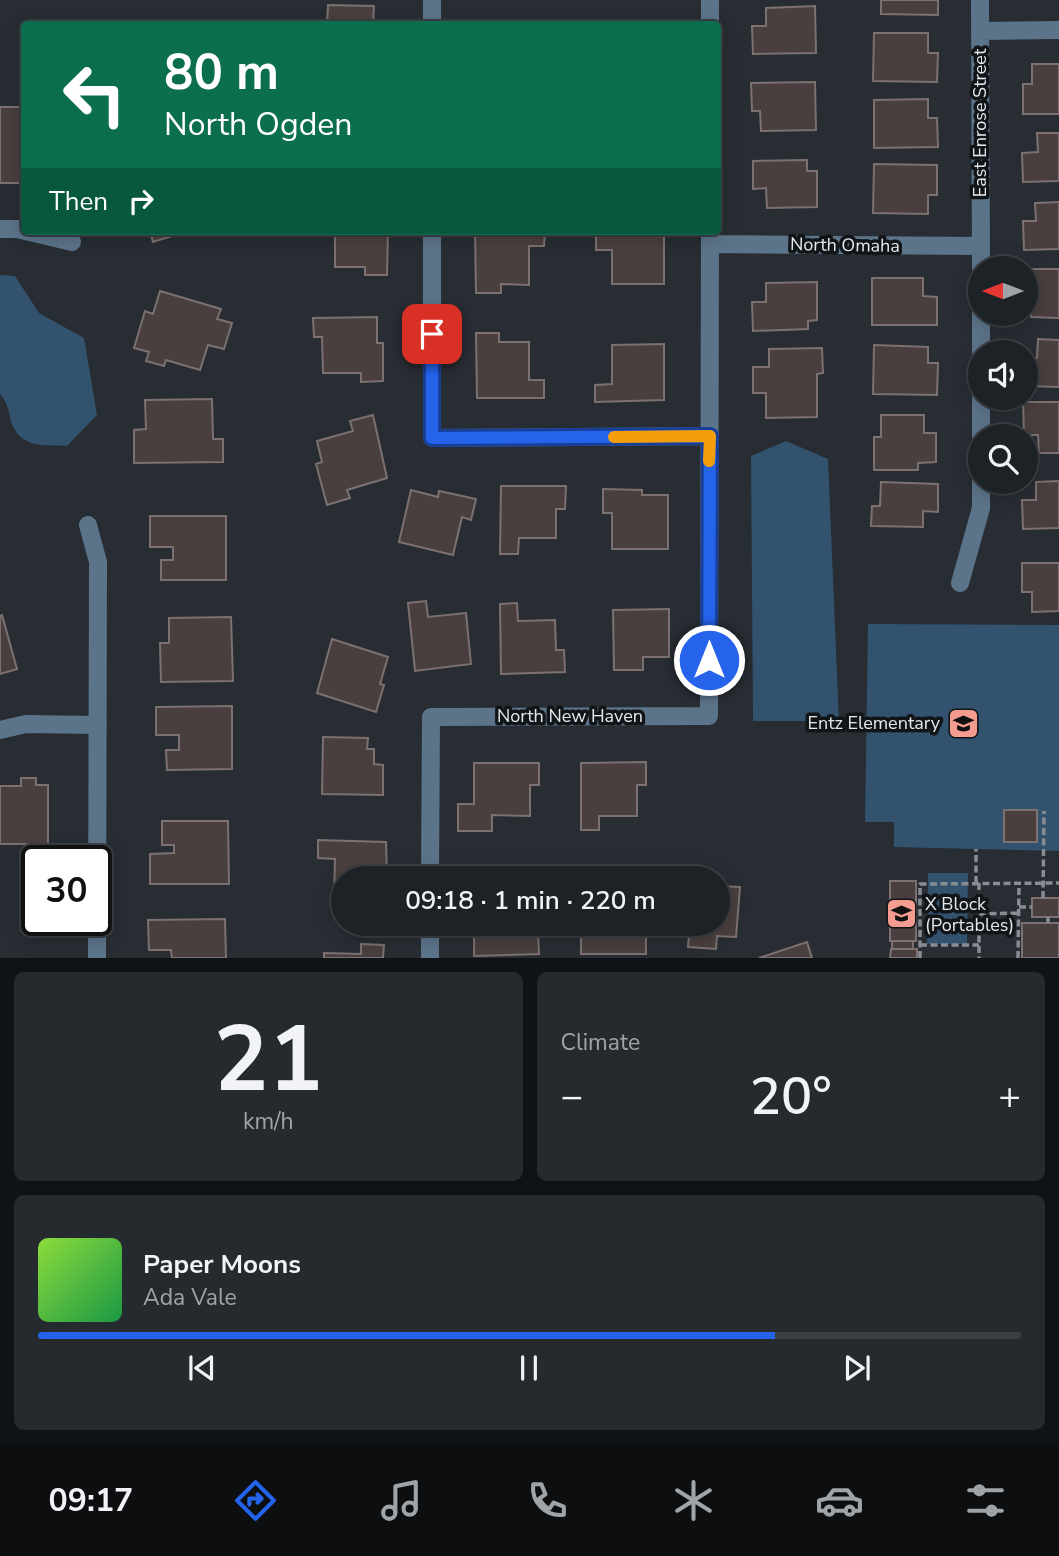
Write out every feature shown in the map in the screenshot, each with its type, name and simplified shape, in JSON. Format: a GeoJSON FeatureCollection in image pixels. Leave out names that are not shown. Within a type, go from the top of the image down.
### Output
{"type":"FeatureCollection","features":[{"type":"Feature","properties":{"kind":"street"},"geometry":{"type":"LineString","coordinates":[[432,0],[432,21]]}},
{"type":"Feature","properties":{"kind":"street"},"geometry":{"type":"LineString","coordinates":[[710,0],[710,21]]}},
{"type":"Feature","properties":{"kind":"street","name":"East Enrose Street"},"geometry":{"type":"LineString","coordinates":[[980,0],[981,256]]}},
{"type":"Feature","properties":{"kind":"street"},"geometry":{"type":"LineString","coordinates":[[980,31],[1059,30]]}},
{"type":"Feature","properties":{"kind":"street"},"geometry":{"type":"LineString","coordinates":[[0,229],[21,230]]}},
{"type":"Feature","properties":{"kind":"street"},"geometry":{"type":"LineString","coordinates":[[42,235],[72,242]]}},
{"type":"Feature","properties":{"kind":"street"},"geometry":{"type":"LineString","coordinates":[[432,235],[432,438],[710,436],[710,237]]}},
{"type":"Feature","properties":{"kind":"street","name":"North Omaha"},"geometry":{"type":"LineString","coordinates":[[710,237],[981,246]]}},
{"type":"Feature","properties":{"kind":"street","name":"North New Haven"},"geometry":{"type":"LineString","coordinates":[[430,866],[431,717],[709,716],[710,436]]}},
{"type":"Feature","properties":{"kind":"street"},"geometry":{"type":"LineString","coordinates":[[960,583],[981,508],[981,494]]}},
{"type":"Feature","properties":{"kind":"street"},"geometry":{"type":"LineString","coordinates":[[88,525],[98,562],[97,957]]}},
{"type":"Feature","properties":{"kind":"street"},"geometry":{"type":"LineString","coordinates":[[0,730],[26,724],[98,725]]}},
{"type":"Feature","properties":{"kind":"street"},"geometry":{"type":"LineString","coordinates":[[430,936],[430,957]]}},
{"type":"Feature","properties":{"kind":"path"},"geometry":{"type":"LineString","coordinates":[[1043,898],[1044,811]]}},
{"type":"Feature","properties":{"kind":"path"},"geometry":{"type":"LineString","coordinates":[[976,849],[979,957]]}},
{"type":"Feature","properties":{"kind":"path"},"geometry":{"type":"LineString","coordinates":[[1018,957],[1019,883]]}},
{"type":"Feature","properties":{"kind":"path"},"geometry":{"type":"LineString","coordinates":[[920,957],[920,884],[1059,883]]}},
{"type":"Feature","properties":{"kind":"path"},"geometry":{"type":"LineString","coordinates":[[1019,907],[1032,907]]}},
{"type":"Feature","properties":{"kind":"path"},"geometry":{"type":"LineString","coordinates":[[979,914],[1019,913]]}},
{"type":"Feature","properties":{"kind":"path"},"geometry":{"type":"LineString","coordinates":[[1048,917],[1048,923]]}},
{"type":"Feature","properties":{"kind":"path"},"geometry":{"type":"LineString","coordinates":[[920,945],[979,945]]}},
{"type":"Feature","properties":{"kind":"shaded area"},"geometry":{"type":"Polygon","coordinates":[[[0,275],[15,276],[39,313],[84,338],[97,415],[67,446],[31,443],[19,436],[0,394],[0,275]]]}},
{"type":"Feature","properties":{"kind":"shaded area"},"geometry":{"type":"Polygon","coordinates":[[[786,441],[828,459],[839,721],[753,721],[751,456],[786,441]]]}},
{"type":"Feature","properties":{"kind":"shaded area","name":"Entz Elementary"},"geometry":{"type":"Polygon","coordinates":[[[868,624],[1059,625],[1059,851],[894,847],[894,822],[865,822],[868,624]]]}},
{"type":"Feature","properties":{"kind":"shaded area"},"geometry":{"type":"Polygon","coordinates":[[[928,873],[968,873],[967,944],[927,944],[928,873]]]}},
{"type":"Feature","properties":{"kind":"building"},"geometry":{"type":"Polygon","coordinates":[[[881,0],[938,0],[938,15],[881,14],[881,0]]]}},
{"type":"Feature","properties":{"kind":"building"},"geometry":{"type":"Polygon","coordinates":[[[328,5],[374,6],[373,21],[327,21],[328,5]]]}},
{"type":"Feature","properties":{"kind":"building"},"geometry":{"type":"Polygon","coordinates":[[[815,6],[816,53],[753,54],[752,26],[766,26],[766,8],[815,6]]]}},
{"type":"Feature","properties":{"kind":"building"},"geometry":{"type":"Polygon","coordinates":[[[874,33],[928,33],[928,53],[938,53],[937,82],[873,81],[874,33]]]}},
{"type":"Feature","properties":{"kind":"building"},"geometry":{"type":"Polygon","coordinates":[[[1032,64],[1059,64],[1059,114],[1023,114],[1023,84],[1032,84],[1032,64]]]}},
{"type":"Feature","properties":{"kind":"building"},"geometry":{"type":"Polygon","coordinates":[[[815,82],[816,130],[761,131],[760,111],[752,111],[751,83],[815,82]]]}},
{"type":"Feature","properties":{"kind":"building"},"geometry":{"type":"Polygon","coordinates":[[[928,99],[928,118],[937,118],[938,147],[874,148],[874,100],[928,99]]]}},
{"type":"Feature","properties":{"kind":"building"},"geometry":{"type":"Polygon","coordinates":[[[0,107],[21,107],[21,183],[0,183],[0,107]]]}},
{"type":"Feature","properties":{"kind":"building"},"geometry":{"type":"Polygon","coordinates":[[[1037,133],[1059,133],[1059,181],[1023,182],[1022,153],[1038,152],[1037,133]]]}},
{"type":"Feature","properties":{"kind":"building"},"geometry":{"type":"Polygon","coordinates":[[[807,160],[807,171],[817,171],[817,207],[767,208],[766,188],[753,189],[753,161],[807,160]]]}},
{"type":"Feature","properties":{"kind":"building"},"geometry":{"type":"Polygon","coordinates":[[[874,164],[937,165],[937,195],[928,195],[928,214],[873,213],[874,164]]]}},
{"type":"Feature","properties":{"kind":"building"},"geometry":{"type":"Polygon","coordinates":[[[1059,202],[1059,249],[1024,250],[1023,221],[1036,221],[1035,203],[1059,202]]]}},
{"type":"Feature","properties":{"kind":"building"},"geometry":{"type":"Polygon","coordinates":[[[151,235],[175,235],[153,242],[151,235]]]}},
{"type":"Feature","properties":{"kind":"building"},"geometry":{"type":"Polygon","coordinates":[[[335,235],[388,235],[387,275],[365,275],[365,267],[335,267],[335,235]]]}},
{"type":"Feature","properties":{"kind":"building"},"geometry":{"type":"Polygon","coordinates":[[[475,235],[545,235],[544,246],[529,246],[529,285],[501,284],[501,293],[476,293],[475,235]]]}},
{"type":"Feature","properties":{"kind":"building"},"geometry":{"type":"Polygon","coordinates":[[[596,235],[664,235],[664,284],[612,284],[612,250],[596,250],[596,235]]]}},
{"type":"Feature","properties":{"kind":"building"},"geometry":{"type":"Polygon","coordinates":[[[1038,269],[1059,269],[1059,318],[1038,317],[1038,269]]]}},
{"type":"Feature","properties":{"kind":"building"},"geometry":{"type":"Polygon","coordinates":[[[872,278],[923,278],[923,296],[937,297],[937,325],[872,325],[872,278]]]}},
{"type":"Feature","properties":{"kind":"building"},"geometry":{"type":"Polygon","coordinates":[[[817,282],[817,320],[808,321],[808,329],[753,331],[752,302],[766,302],[766,283],[817,282]]]}},
{"type":"Feature","properties":{"kind":"building"},"geometry":{"type":"Polygon","coordinates":[[[160,291],[221,309],[217,319],[232,323],[224,349],[208,345],[200,370],[166,360],[164,366],[146,361],[149,352],[134,348],[145,311],[153,314],[160,291]]]}},
{"type":"Feature","properties":{"kind":"building"},"geometry":{"type":"Polygon","coordinates":[[[377,317],[377,343],[383,343],[383,381],[361,382],[361,373],[323,373],[322,337],[314,337],[313,318],[377,317]]]}},
{"type":"Feature","properties":{"kind":"building"},"geometry":{"type":"Polygon","coordinates":[[[476,333],[499,333],[499,342],[529,342],[529,380],[544,380],[544,398],[477,398],[476,333]]]}},
{"type":"Feature","properties":{"kind":"building"},"geometry":{"type":"Polygon","coordinates":[[[1038,340],[1059,340],[1059,387],[1038,386],[1038,340]]]}},
{"type":"Feature","properties":{"kind":"building"},"geometry":{"type":"Polygon","coordinates":[[[664,344],[664,400],[595,402],[595,385],[612,384],[612,345],[664,344]]]}},
{"type":"Feature","properties":{"kind":"building"},"geometry":{"type":"Polygon","coordinates":[[[874,345],[928,347],[928,363],[938,363],[937,395],[873,394],[874,345]]]}},
{"type":"Feature","properties":{"kind":"building"},"geometry":{"type":"Polygon","coordinates":[[[822,348],[823,373],[817,374],[817,417],[766,418],[766,393],[753,393],[753,367],[769,367],[769,349],[822,348]]]}},
{"type":"Feature","properties":{"kind":"building"},"geometry":{"type":"Polygon","coordinates":[[[212,399],[213,439],[223,439],[223,462],[134,463],[134,430],[146,429],[145,400],[212,399]]]}},
{"type":"Feature","properties":{"kind":"building"},"geometry":{"type":"Polygon","coordinates":[[[1038,402],[1059,402],[1059,453],[1039,453],[1038,424],[1024,424],[1023,410],[1038,410],[1038,402]]]}},
{"type":"Feature","properties":{"kind":"building"},"geometry":{"type":"Polygon","coordinates":[[[373,415],[387,478],[347,490],[350,498],[327,505],[316,464],[322,462],[317,441],[353,431],[350,421],[373,415]]]}},
{"type":"Feature","properties":{"kind":"building"},"geometry":{"type":"Polygon","coordinates":[[[881,415],[924,415],[924,433],[936,433],[936,462],[918,463],[918,470],[874,470],[874,437],[881,437],[881,415]]]}},
{"type":"Feature","properties":{"kind":"building"},"geometry":{"type":"Polygon","coordinates":[[[1059,481],[1059,528],[1023,529],[1022,500],[1036,500],[1038,482],[1059,481]]]}},
{"type":"Feature","properties":{"kind":"building"},"geometry":{"type":"Polygon","coordinates":[[[881,482],[938,484],[938,512],[923,511],[923,527],[871,526],[872,506],[880,506],[881,482]]]}},
{"type":"Feature","properties":{"kind":"building"},"geometry":{"type":"Polygon","coordinates":[[[501,486],[566,486],[565,509],[556,509],[556,538],[519,538],[518,554],[500,554],[501,486]]]}},
{"type":"Feature","properties":{"kind":"building"},"geometry":{"type":"Polygon","coordinates":[[[603,489],[642,490],[642,495],[668,495],[668,549],[612,549],[612,513],[603,513],[603,489]]]}},
{"type":"Feature","properties":{"kind":"building"},"geometry":{"type":"Polygon","coordinates":[[[411,490],[438,497],[439,491],[476,499],[471,520],[462,517],[453,555],[399,542],[411,490]]]}},
{"type":"Feature","properties":{"kind":"building"},"geometry":{"type":"Polygon","coordinates":[[[150,516],[226,516],[226,580],[161,580],[161,560],[173,560],[173,547],[150,547],[150,516]]]}},
{"type":"Feature","properties":{"kind":"building"},"geometry":{"type":"Polygon","coordinates":[[[1022,563],[1059,563],[1059,611],[1032,612],[1032,592],[1022,592],[1022,563]]]}},
{"type":"Feature","properties":{"kind":"building"},"geometry":{"type":"Polygon","coordinates":[[[426,601],[428,617],[466,613],[471,664],[415,671],[408,603],[426,601]]]}},
{"type":"Feature","properties":{"kind":"building"},"geometry":{"type":"Polygon","coordinates":[[[517,603],[518,621],[555,620],[556,650],[564,650],[565,672],[501,674],[500,604],[517,603]]]}},
{"type":"Feature","properties":{"kind":"building"},"geometry":{"type":"Polygon","coordinates":[[[669,609],[669,657],[643,657],[643,670],[614,670],[613,610],[669,609]]]}},
{"type":"Feature","properties":{"kind":"building"},"geometry":{"type":"Polygon","coordinates":[[[2,615],[17,669],[0,674],[0,616],[2,615]]]}},
{"type":"Feature","properties":{"kind":"building"},"geometry":{"type":"Polygon","coordinates":[[[231,617],[233,681],[161,682],[160,643],[169,643],[169,618],[231,617]]]}},
{"type":"Feature","properties":{"kind":"building"},"geometry":{"type":"Polygon","coordinates":[[[332,639],[388,657],[376,712],[317,693],[332,639]]]}},
{"type":"Feature","properties":{"kind":"building"},"geometry":{"type":"Polygon","coordinates":[[[232,706],[232,769],[167,770],[166,750],[179,750],[179,735],[156,735],[156,707],[232,706]]]}},
{"type":"Feature","properties":{"kind":"building"},"geometry":{"type":"Polygon","coordinates":[[[323,737],[368,738],[367,749],[374,749],[374,764],[383,765],[383,795],[322,794],[323,737]]]}},
{"type":"Feature","properties":{"kind":"building"},"geometry":{"type":"Polygon","coordinates":[[[646,762],[646,785],[637,785],[637,816],[599,816],[599,830],[581,830],[581,763],[646,762]]]}},
{"type":"Feature","properties":{"kind":"building"},"geometry":{"type":"Polygon","coordinates":[[[474,763],[539,763],[539,785],[530,785],[530,816],[492,815],[492,831],[458,831],[458,804],[474,804],[474,763]]]}},
{"type":"Feature","properties":{"kind":"building"},"geometry":{"type":"Polygon","coordinates":[[[21,778],[36,778],[36,785],[48,785],[48,844],[0,844],[0,786],[21,786],[21,778]]]}},
{"type":"Feature","properties":{"kind":"building"},"geometry":{"type":"Polygon","coordinates":[[[1004,810],[1037,810],[1037,842],[1004,842],[1004,810]]]}},
{"type":"Feature","properties":{"kind":"building"},"geometry":{"type":"Polygon","coordinates":[[[162,821],[228,821],[229,884],[150,884],[150,854],[174,853],[174,845],[162,845],[162,821]]]}},
{"type":"Feature","properties":{"kind":"building"},"geometry":{"type":"Polygon","coordinates":[[[318,840],[386,842],[387,866],[335,866],[335,859],[318,858],[318,840]]]}},
{"type":"Feature","properties":{"kind":"building"},"geometry":{"type":"Polygon","coordinates":[[[890,881],[916,881],[916,941],[890,941],[890,881]]]}},
{"type":"Feature","properties":{"kind":"building"},"geometry":{"type":"Polygon","coordinates":[[[730,887],[740,887],[736,937],[717,936],[730,936],[730,887]]]}},
{"type":"Feature","properties":{"kind":"building"},"geometry":{"type":"Polygon","coordinates":[[[1032,898],[1059,898],[1059,917],[1032,917],[1032,898]]]}},
{"type":"Feature","properties":{"kind":"building"},"geometry":{"type":"Polygon","coordinates":[[[225,919],[226,958],[172,958],[171,950],[149,950],[148,920],[225,919]]]}},
{"type":"Feature","properties":{"kind":"building"},"geometry":{"type":"Polygon","coordinates":[[[1022,923],[1059,923],[1059,958],[1022,958],[1022,923]]]}},
{"type":"Feature","properties":{"kind":"building"},"geometry":{"type":"Polygon","coordinates":[[[474,936],[538,936],[539,954],[474,956],[474,936]]]}},
{"type":"Feature","properties":{"kind":"building"},"geometry":{"type":"Polygon","coordinates":[[[581,936],[646,936],[646,954],[581,954],[581,936]]]}},
{"type":"Feature","properties":{"kind":"building"},"geometry":{"type":"Polygon","coordinates":[[[689,936],[717,936],[716,949],[688,947],[689,936]]]}},
{"type":"Feature","properties":{"kind":"building"},"geometry":{"type":"Polygon","coordinates":[[[892,941],[913,941],[913,949],[892,949],[892,941]]]}},
{"type":"Feature","properties":{"kind":"building"},"geometry":{"type":"Polygon","coordinates":[[[807,942],[812,958],[759,958],[807,942]]]}},
{"type":"Feature","properties":{"kind":"building"},"geometry":{"type":"Polygon","coordinates":[[[361,944],[384,945],[383,958],[324,958],[324,953],[361,954],[361,944]]]}},
{"type":"Feature","properties":{"kind":"building"},"geometry":{"type":"Polygon","coordinates":[[[891,949],[917,949],[917,958],[890,958],[891,949]]]}},
{"type":"Feature","properties":{"kind":"slow traffic"},"geometry":{"type":"LineString","coordinates":[[614,437],[710,436],[709,461]]}},
{"type":"Feature","properties":{"kind":"place","name":"Entz Elementary"},"geometry":{"type":"Point","coordinates":[963,723]}},
{"type":"Feature","properties":{"kind":"place","name":"X Block (Portables)"},"geometry":{"type":"Point","coordinates":[902,914]}},
{"type":"Feature","properties":{"kind":"route"},"geometry":{"type":"LineString","coordinates":[[432,334],[432,438],[710,436],[709,660]]}}]}
